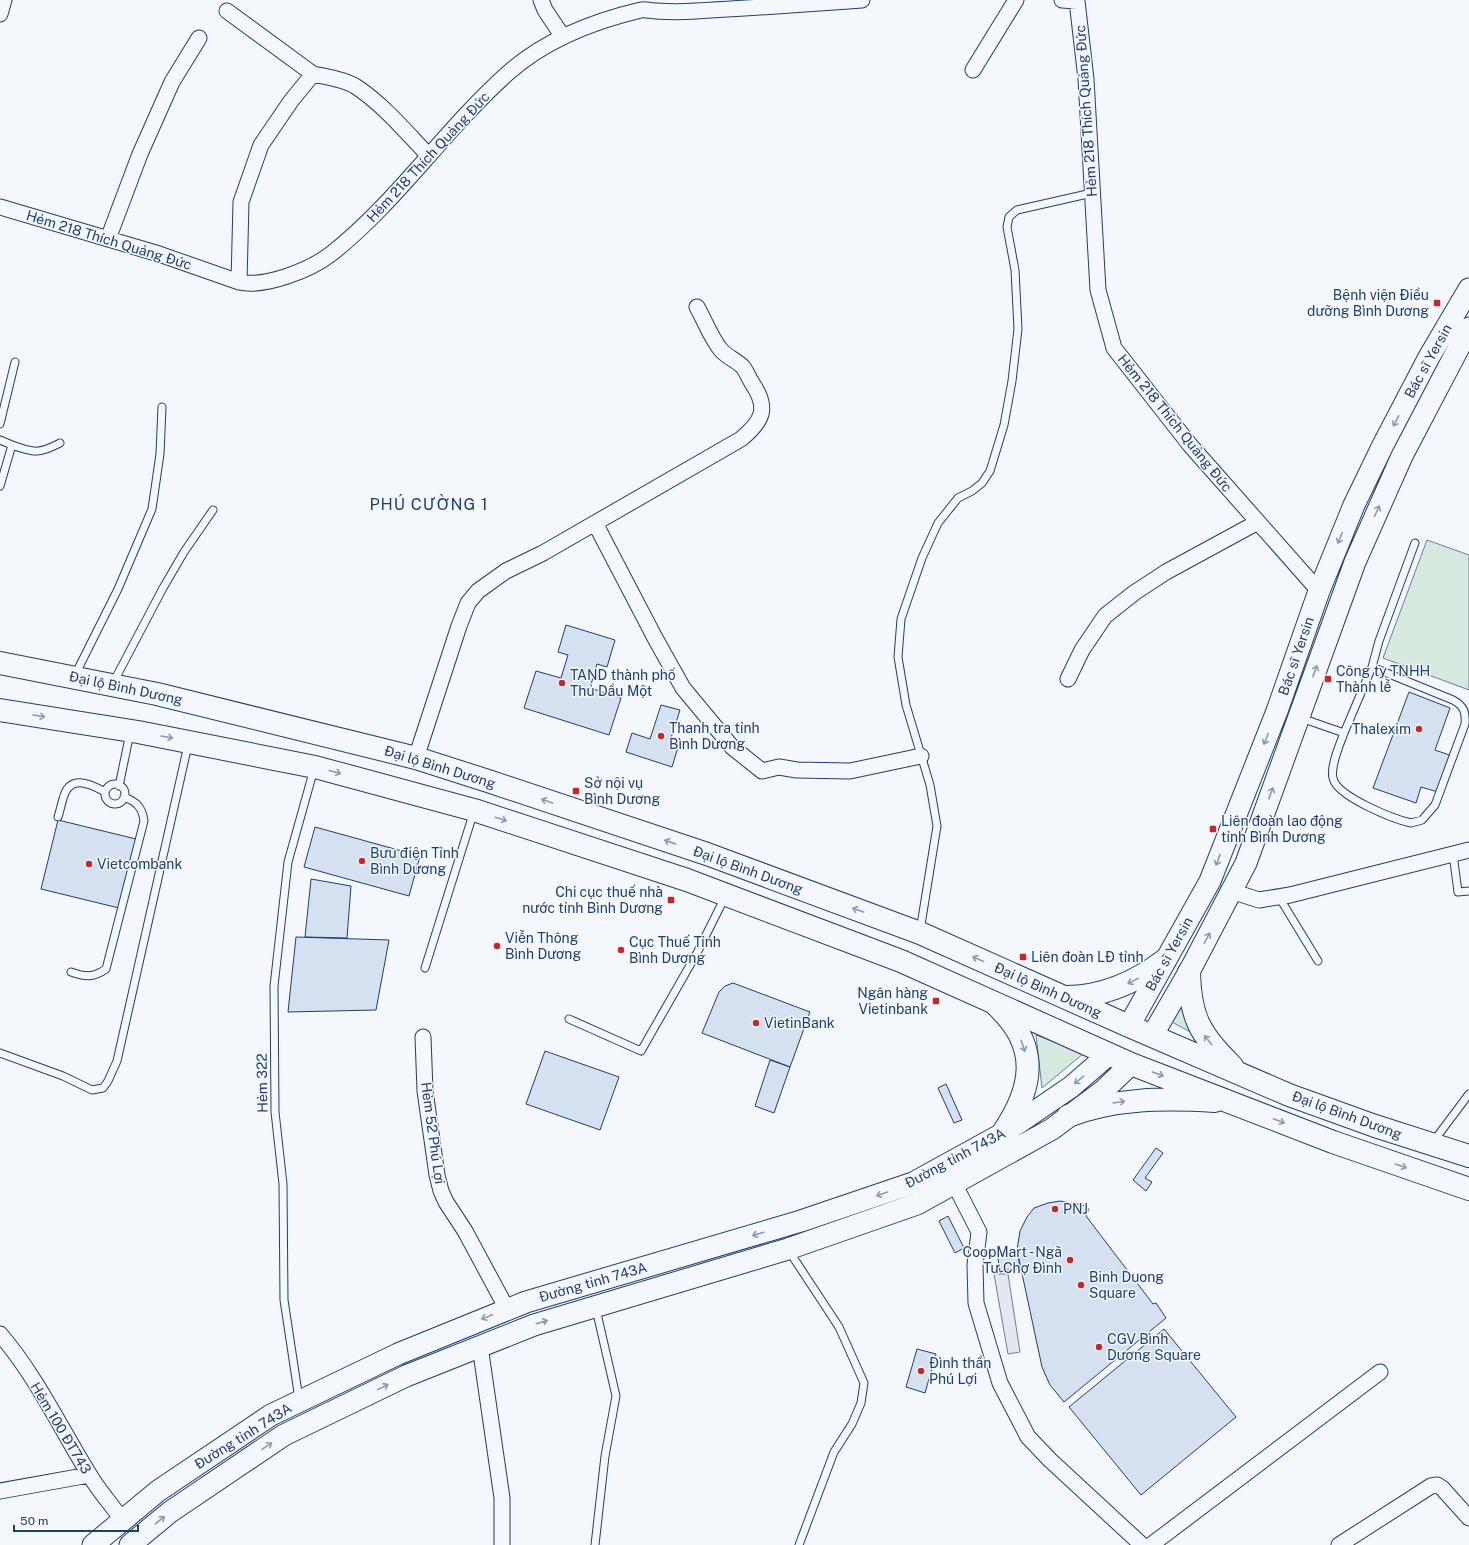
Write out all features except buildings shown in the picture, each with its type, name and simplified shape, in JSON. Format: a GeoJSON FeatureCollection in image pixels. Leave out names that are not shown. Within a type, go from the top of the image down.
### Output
{"type":"FeatureCollection","features":[{"type":"Feature","properties":{"kind":"highway","name":"Đại lộ Bình Dương"},"geometry":{"type":"LineString","coordinates":[[0,663],[157,694],[416,758],[707,854],[920,933],[1246,1077],[1340,1114],[1469,1156]]}},
{"type":"Feature","properties":{"kind":"highway","name":"Đại lộ Bình Dương"},"geometry":{"type":"LineString","coordinates":[[0,710],[130,730],[315,767],[474,810],[687,880],[901,961],[1108,1055],[1383,1161],[1469,1189]]}},
{"type":"Feature","properties":{"kind":"highway"},"geometry":{"type":"LineString","coordinates":[[407,791],[416,758]]}},
{"type":"Feature","properties":{"kind":"highway"},"geometry":{"type":"LineString","coordinates":[[1062,997],[1084,996],[1123,985],[1151,971],[1165,960]]}},
{"type":"Feature","properties":{"kind":"highway"},"geometry":{"type":"LineString","coordinates":[[1189,972],[1192,1006],[1202,1032],[1220,1054],[1246,1077]]}},
{"type":"Feature","properties":{"kind":"highway"},"geometry":{"type":"LineString","coordinates":[[994,1003],[1011,1022],[1018,1033],[1023,1044],[1028,1067],[1028,1080],[1024,1094],[1018,1109],[1002,1134]]}},
{"type":"Feature","properties":{"kind":"highway"},"geometry":{"type":"LineString","coordinates":[[1108,1055],[1129,1026]]}},
{"type":"Feature","properties":{"kind":"highway"},"geometry":{"type":"LineString","coordinates":[[1131,1064],[1152,1036]]}},
{"type":"Feature","properties":{"kind":"highway"},"geometry":{"type":"LineString","coordinates":[[1068,1116],[1105,1105],[1142,1100],[1232,1103]]}},
{"type":"Feature","properties":{"kind":"main road","name":"Bác sĩ Yersin"},"geometry":{"type":"LineString","coordinates":[[1129,1026],[1210,880],[1277,711],[1319,592],[1354,505],[1383,445],[1429,357],[1469,289]]}},
{"type":"Feature","properties":{"kind":"main road","name":"Bác sĩ Yersin"},"geometry":{"type":"LineString","coordinates":[[1152,1036],[1189,972],[1246,863],[1355,562],[1402,456],[1469,328]]}},
{"type":"Feature","properties":{"kind":"main road"},"geometry":{"type":"LineString","coordinates":[[1429,357],[1448,367]]}},
{"type":"Feature","properties":{"kind":"main road"},"geometry":{"type":"LineString","coordinates":[[1383,445],[1402,456]]}},
{"type":"Feature","properties":{"kind":"main road"},"geometry":{"type":"LineString","coordinates":[[1319,592],[1339,605]]}},
{"type":"Feature","properties":{"kind":"main road"},"geometry":{"type":"LineString","coordinates":[[1277,711],[1298,717]]}},
{"type":"Feature","properties":{"kind":"main road","name":"Đường tỉnh 743A"},"geometry":{"type":"LineString","coordinates":[[93,1545],[158,1491],[271,1415],[299,1401],[398,1354],[534,1299],[801,1221],[913,1183],[1002,1134],[1071,1087],[1108,1055]]}},
{"type":"Feature","properties":{"kind":"main road","name":"Đường tỉnh 743A"},"geometry":{"type":"LineString","coordinates":[[130,1545],[170,1512],[284,1435],[406,1376],[534,1325],[808,1243],[917,1204],[955,1185],[1052,1129],[1102,1091],[1131,1064]]}},
{"type":"Feature","properties":{"kind":"main road"},"geometry":{"type":"LineString","coordinates":[[801,1221],[808,1243]]}},
{"type":"Feature","properties":{"kind":"street"},"geometry":{"type":"LineString","coordinates":[[0,14],[4,0]]}},
{"type":"Feature","properties":{"kind":"street"},"geometry":{"type":"LineString","coordinates":[[541,0],[544,10],[563,37]]}},
{"type":"Feature","properties":{"kind":"street","name":"Hẻm 218 Thích Quảng Đức"},"geometry":{"type":"LineString","coordinates":[[0,207],[158,254],[239,282],[249,284],[282,278],[329,255],[364,225],[509,72],[536,52],[563,37],[598,22],[644,10],[687,12],[862,0]]}},
{"type":"Feature","properties":{"kind":"street"},"geometry":{"type":"LineString","coordinates":[[973,70],[1016,0]]}},
{"type":"Feature","properties":{"kind":"street","name":"Hẻm 218 Thích Quảng Đức"},"geometry":{"type":"LineString","coordinates":[[1062,0],[1077,0],[1086,79],[1098,290],[1114,348],[1190,445],[1319,592]]}},
{"type":"Feature","properties":{"kind":"street"},"geometry":{"type":"LineString","coordinates":[[227,11],[313,74],[337,79],[354,86],[386,112],[429,156]]}},
{"type":"Feature","properties":{"kind":"street"},"geometry":{"type":"LineString","coordinates":[[108,239],[140,154],[172,82],[199,38]]}},
{"type":"Feature","properties":{"kind":"street"},"geometry":{"type":"LineString","coordinates":[[239,282],[241,202],[261,145],[291,101],[313,74]]}},
{"type":"Feature","properties":{"kind":"street"},"geometry":{"type":"LineString","coordinates":[[416,758],[458,626],[468,603],[478,591],[506,571],[543,553],[741,439],[753,429],[761,415],[763,404],[760,394],[742,367],[720,348],[697,307]]}},
{"type":"Feature","properties":{"kind":"street"},"geometry":{"type":"LineString","coordinates":[[1068,679],[1082,650],[1105,616],[1134,593],[1166,572],[1258,522]]}},
{"type":"Feature","properties":{"kind":"street"},"geometry":{"type":"LineString","coordinates":[[595,523],[683,688],[732,747],[762,771],[779,767],[797,770],[850,770],[921,756]]}},
{"type":"Feature","properties":{"kind":"street"},"geometry":{"type":"LineString","coordinates":[[1231,891],[1259,900],[1279,897],[1469,850]]}},
{"type":"Feature","properties":{"kind":"street","name":"Hẻm 52 Phú Lợi"},"geometry":{"type":"LineString","coordinates":[[423,1037],[425,1091],[437,1175],[441,1191],[446,1202],[465,1231],[507,1309]]}},
{"type":"Feature","properties":{"kind":"street"},"geometry":{"type":"LineString","coordinates":[[955,1185],[980,1232],[975,1265],[976,1303],[1000,1383],[1028,1437],[1050,1460],[1142,1545]]}},
{"type":"Feature","properties":{"kind":"street","name":"Hẻm 100 ĐT743"},"geometry":{"type":"LineString","coordinates":[[0,1334],[15,1352],[57,1417],[89,1475],[123,1521]]}},
{"type":"Feature","properties":{"kind":"street"},"geometry":{"type":"LineString","coordinates":[[480,1346],[502,1498],[502,1545]]}},
{"type":"Feature","properties":{"kind":"street"},"geometry":{"type":"LineString","coordinates":[[1151,1545],[1380,1372]]}},
{"type":"Feature","properties":{"kind":"street"},"geometry":{"type":"LineString","coordinates":[[0,1491],[89,1475]]}},
{"type":"Feature","properties":{"kind":"street"},"geometry":{"type":"LineString","coordinates":[[1339,1545],[1431,1486],[1437,1485],[1442,1488],[1469,1518]]}},
{"type":"Feature","properties":{"kind":"lane"},"geometry":{"type":"LineString","coordinates":[[920,933],[937,826],[930,785],[906,706],[898,657],[901,619],[922,558],[938,523],[958,498],[972,491],[982,483],[990,471],[1004,426],[1012,381],[1018,329],[1015,270],[1007,227],[1009,217],[1017,210],[1092,193]]}},
{"type":"Feature","properties":{"kind":"lane"},"geometry":{"type":"LineString","coordinates":[[0,424],[15,362]]}},
{"type":"Feature","properties":{"kind":"lane"},"geometry":{"type":"LineString","coordinates":[[74,677],[118,589],[152,509],[160,454],[162,407]]}},
{"type":"Feature","properties":{"kind":"lane"},"geometry":{"type":"LineString","coordinates":[[0,440],[29,451],[39,452],[60,443]]}},
{"type":"Feature","properties":{"kind":"lane"},"geometry":{"type":"LineString","coordinates":[[0,486],[12,445]]}},
{"type":"Feature","properties":{"kind":"lane"},"geometry":{"type":"LineString","coordinates":[[112,685],[170,576],[184,552],[213,510]]}},
{"type":"Feature","properties":{"kind":"lane"},"geometry":{"type":"LineString","coordinates":[[1372,667],[1453,700],[1462,705],[1466,713],[1464,724],[1435,805],[1430,813],[1422,820],[1411,823],[1404,821],[1347,796],[1338,788],[1333,778],[1333,768],[1344,733],[1372,667],[1379,641],[1415,543]]}},
{"type":"Feature","properties":{"kind":"lane"},"geometry":{"type":"LineString","coordinates":[[1298,717],[1344,733]]}},
{"type":"Feature","properties":{"kind":"lane"},"geometry":{"type":"LineString","coordinates":[[119,786],[130,730]]}},
{"type":"Feature","properties":{"kind":"lane"},"geometry":{"type":"LineString","coordinates":[[0,1052],[63,1076],[92,1090],[103,1088],[108,1081],[117,1061],[189,741]]}},
{"type":"Feature","properties":{"kind":"lane","name":"Hẻm 322"},"geometry":{"type":"LineString","coordinates":[[299,1401],[284,1300],[283,1184],[275,1112],[274,986],[288,862],[315,767]]}},
{"type":"Feature","properties":{"kind":"lane"},"geometry":{"type":"LineString","coordinates":[[58,817],[63,797],[72,784],[78,782],[89,783],[105,792],[108,802],[112,804],[122,802],[124,792],[119,786],[112,785],[105,792]]}},
{"type":"Feature","properties":{"kind":"lane"},"geometry":{"type":"LineString","coordinates":[[71,972],[85,977],[96,976],[106,969],[144,821],[143,812],[136,802],[124,797]]}},
{"type":"Feature","properties":{"kind":"lane"},"geometry":{"type":"LineString","coordinates":[[426,968],[474,810]]}},
{"type":"Feature","properties":{"kind":"lane"},"geometry":{"type":"LineString","coordinates":[[1453,853],[1458,892],[1469,891]]}},
{"type":"Feature","properties":{"kind":"lane"},"geometry":{"type":"LineString","coordinates":[[569,1020],[642,1051],[697,953],[726,895]]}},
{"type":"Feature","properties":{"kind":"lane"},"geometry":{"type":"LineString","coordinates":[[1279,897],[1318,961]]}},
{"type":"Feature","properties":{"kind":"lane"},"geometry":{"type":"LineString","coordinates":[[1431,1144],[1469,1094]]}},
{"type":"Feature","properties":{"kind":"lane"},"geometry":{"type":"LineString","coordinates":[[788,1249],[839,1327],[864,1383],[862,1403],[852,1424],[834,1452],[799,1545]]}},
{"type":"Feature","properties":{"kind":"lane"},"geometry":{"type":"LineString","coordinates":[[595,1307],[616,1396],[605,1456],[595,1545]]}},
{"type":"Feature","properties":{"kind":"shaded area"},"geometry":{"type":"Polygon","coordinates":[[[1427,540],[1469,555],[1469,690],[1383,658],[1427,540]]]}},
{"type":"Feature","properties":{"kind":"shaded area"},"geometry":{"type":"Polygon","coordinates":[[[1181,1002],[1194,1034],[1172,1022],[1181,1002]]]}},
{"type":"Feature","properties":{"kind":"shaded area"},"geometry":{"type":"Polygon","coordinates":[[[1036,1035],[1084,1053],[1042,1088],[1036,1035]]]}},
{"type":"Feature","properties":{"kind":"shaded area"},"geometry":{"type":"Polygon","coordinates":[[[994,1274],[1008,1274],[1020,1352],[1008,1354],[994,1274]]]}},
{"type":"Feature","properties":{"kind":"place","name":"Bệnh viện Điều dưỡng Bình Dương"},"geometry":{"type":"Point","coordinates":[1437,303]}},
{"type":"Feature","properties":{"kind":"place","name":"Công ty TNHH Thành lễ"},"geometry":{"type":"Point","coordinates":[1328,679]}},
{"type":"Feature","properties":{"kind":"place","name":"TAND thành phố Thủ Dầu Một"},"geometry":{"type":"Point","coordinates":[562,683]}},
{"type":"Feature","properties":{"kind":"place","name":"Thalexim"},"geometry":{"type":"Point","coordinates":[1419,729]}},
{"type":"Feature","properties":{"kind":"place","name":"Thanh tra tỉnh Bình Dương"},"geometry":{"type":"Point","coordinates":[661,736]}},
{"type":"Feature","properties":{"kind":"place","name":"Sở nội vụ Bình Dương"},"geometry":{"type":"Point","coordinates":[576,791]}},
{"type":"Feature","properties":{"kind":"place","name":"Liên đoàn lao động tỉnh Bình Dương"},"geometry":{"type":"Point","coordinates":[1213,829]}},
{"type":"Feature","properties":{"kind":"place","name":"Bưu điện Tỉnh Bình Dương"},"geometry":{"type":"Point","coordinates":[362,861]}},
{"type":"Feature","properties":{"kind":"place","name":"Vietcombank"},"geometry":{"type":"Point","coordinates":[89,864]}},
{"type":"Feature","properties":{"kind":"place","name":"Chi cục thuế nhà nước tỉnh Bình Dương"},"geometry":{"type":"Point","coordinates":[671,900]}},
{"type":"Feature","properties":{"kind":"place","name":"Viễn Thông Bình Dương"},"geometry":{"type":"Point","coordinates":[497,946]}},
{"type":"Feature","properties":{"kind":"place","name":"Cục Thuế Tỉnh Bình Dương"},"geometry":{"type":"Point","coordinates":[621,950]}},
{"type":"Feature","properties":{"kind":"place","name":"Liên đoàn LĐ tỉnh"},"geometry":{"type":"Point","coordinates":[1023,957]}},
{"type":"Feature","properties":{"kind":"place","name":"Ngân hàng Vietinbank"},"geometry":{"type":"Point","coordinates":[936,1001]}},
{"type":"Feature","properties":{"kind":"place","name":"VietinBank"},"geometry":{"type":"Point","coordinates":[756,1023]}},
{"type":"Feature","properties":{"kind":"place","name":"PNJ"},"geometry":{"type":"Point","coordinates":[1055,1209]}},
{"type":"Feature","properties":{"kind":"place","name":"CoopMart - Ngã Tư Chợ Đình"},"geometry":{"type":"Point","coordinates":[1070,1260]}},
{"type":"Feature","properties":{"kind":"place","name":"Binh Duong Square"},"geometry":{"type":"Point","coordinates":[1081,1285]}},
{"type":"Feature","properties":{"kind":"place","name":"CGV Bình Dương Square"},"geometry":{"type":"Point","coordinates":[1099,1347]}},
{"type":"Feature","properties":{"kind":"place","name":"Đình thần Phú Lợi"},"geometry":{"type":"Point","coordinates":[921,1371]}},
{"type":"Feature","properties":{"kind":"district","name":"PHÚ CƯỜNG 1"},"geometry":{"type":"Point","coordinates":[429,504]}}]}
